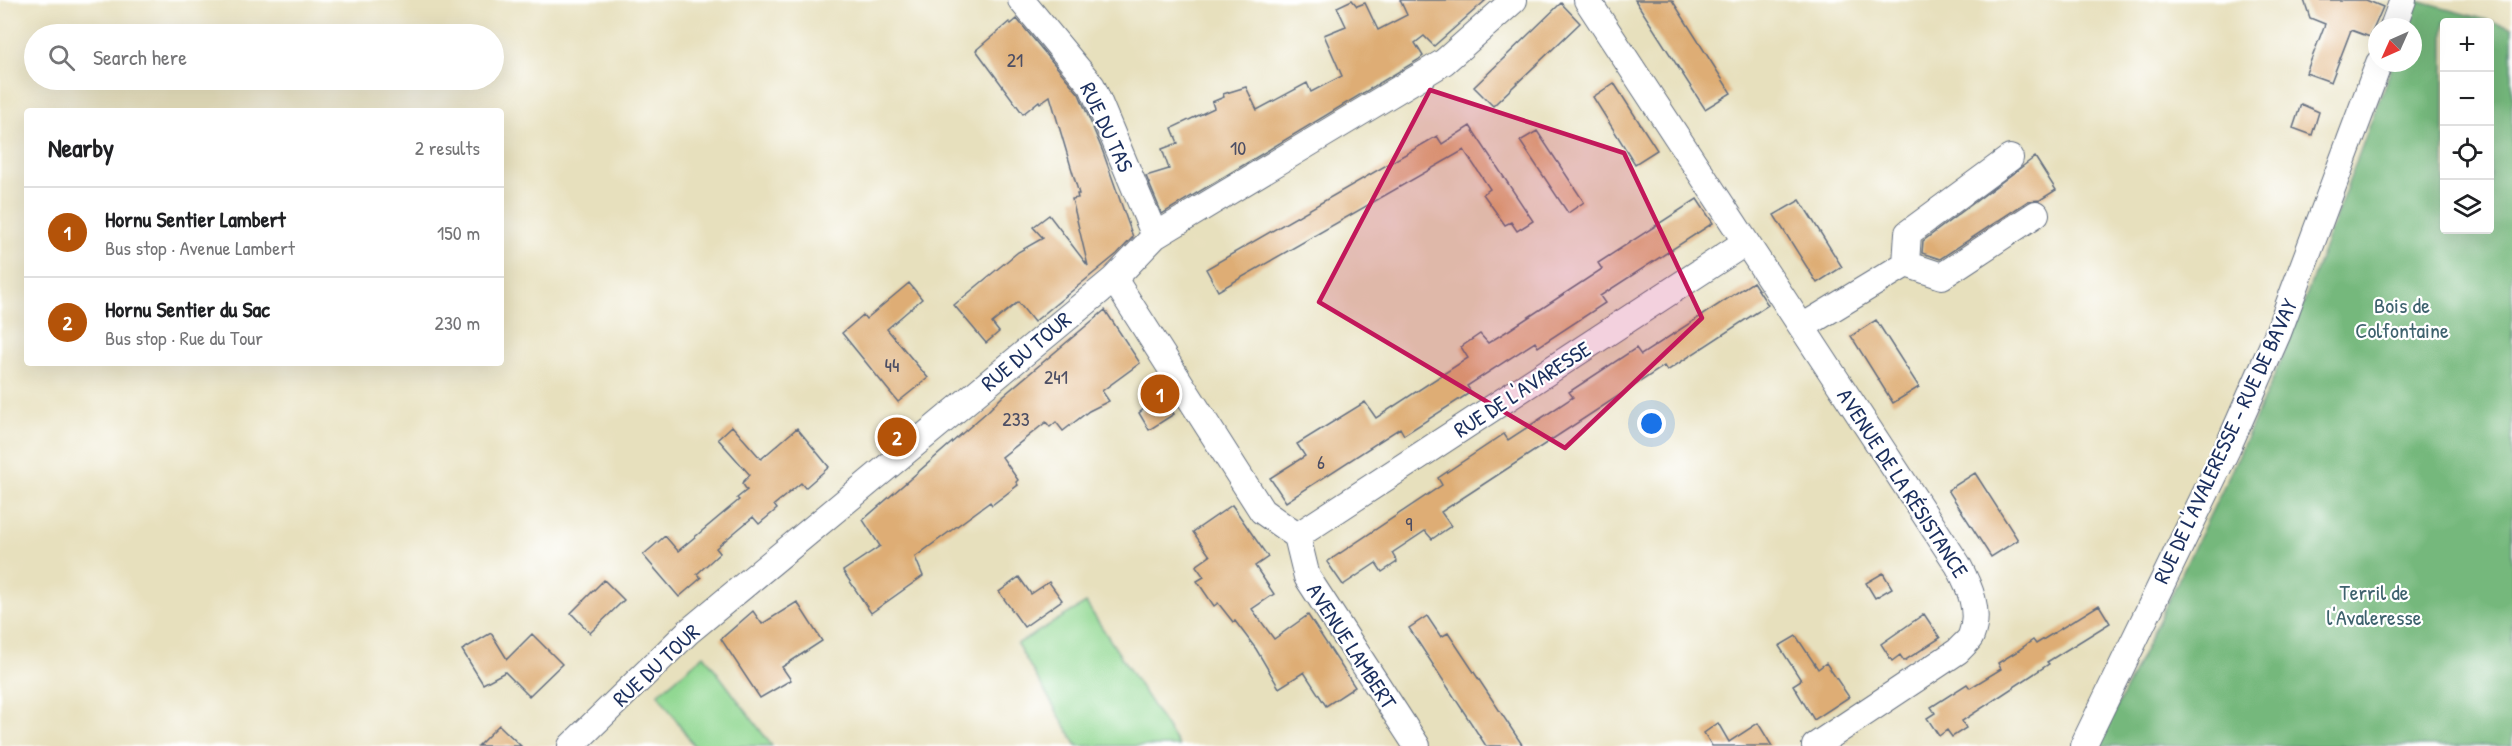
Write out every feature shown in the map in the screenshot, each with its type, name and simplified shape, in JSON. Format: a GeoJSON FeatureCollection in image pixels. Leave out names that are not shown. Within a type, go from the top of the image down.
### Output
{"type":"FeatureCollection","features":[{"type":"Feature","properties":{"kind":"street","name":"RUE DU TAS"},"geometry":{"type":"LineString","coordinates":[[1022,0],[1092,86],[1155,236]]}},
{"type":"Feature","properties":{"kind":"street","name":"RUE DU TOUR"},"geometry":{"type":"LineString","coordinates":[[571,746],[688,633],[1114,279],[1155,236],[1444,62],[1514,0]]}},
{"type":"Feature","properties":{"kind":"street","name":"AVENUE DE LA RÉSISTANCE"},"geometry":{"type":"LineString","coordinates":[[1587,0],[1958,566],[1971,590],[1974,616],[1971,636],[1958,651],[1815,746]]}},
{"type":"Feature","properties":{"kind":"street"},"geometry":{"type":"LineString","coordinates":[[2396,18],[2403,0]]}},
{"type":"Feature","properties":{"kind":"street","name":"RUE DE L'AVALERESSE - RUE DE BAVAY"},"geometry":{"type":"LineString","coordinates":[[2083,746],[2227,449],[2278,333],[2376,72]]}},
{"type":"Feature","properties":{"kind":"street"},"geometry":{"type":"LineString","coordinates":[[1906,264],[1908,232],[2010,158]]}},
{"type":"Feature","properties":{"kind":"street"},"geometry":{"type":"LineString","coordinates":[[1802,327],[1906,264],[1942,276],[2036,214]]}},
{"type":"Feature","properties":{"kind":"street","name":"RUE DE L'AVARESSE"},"geometry":{"type":"LineString","coordinates":[[1297,536],[1746,242]]}},
{"type":"Feature","properties":{"kind":"street"},"geometry":{"type":"LineString","coordinates":[[1114,279],[1262,511],[1297,536]]}},
{"type":"Feature","properties":{"kind":"street","name":"AVENUE LAMBERT"},"geometry":{"type":"LineString","coordinates":[[1297,536],[1307,577],[1417,746]]}},
{"type":"Feature","properties":{"kind":"highlighted area"},"geometry":{"type":"Polygon","coordinates":[[[1430,90],[1624,153],[1702,318],[1565,448],[1319,302],[1430,90]]]}},
{"type":"Feature","properties":{"kind":"green space"},"geometry":{"type":"Polygon","coordinates":[[[2417,1],[2479,18],[2440,18],[2440,234],[2494,234],[2494,22],[2512,27],[2512,746],[2098,746],[2238,457],[2289,342],[2390,72],[2422,72],[2422,18],[2410,18],[2417,1]]]}},
{"type":"Feature","properties":{"kind":"green space"},"geometry":{"type":"Polygon","coordinates":[[[1086,603],[1179,746],[1077,746],[1017,644],[1086,603]]]}},
{"type":"Feature","properties":{"kind":"green space"},"geometry":{"type":"Polygon","coordinates":[[[704,655],[772,746],[694,746],[658,694],[704,655]]]}},
{"type":"Feature","properties":{"kind":"building"},"geometry":{"type":"Polygon","coordinates":[[[1352,0],[1357,6],[1365,3],[1378,30],[1407,15],[1400,0],[1486,0],[1434,46],[1424,36],[1415,43],[1423,56],[1418,60],[1162,214],[1146,176],[1169,169],[1162,149],[1178,143],[1172,128],[1214,108],[1212,102],[1224,97],[1223,94],[1246,87],[1257,110],[1307,83],[1311,92],[1342,76],[1324,35],[1346,26],[1337,7],[1352,0]]]}},
{"type":"Feature","properties":{"kind":"building"},"geometry":{"type":"Polygon","coordinates":[[[1635,0],[1672,0],[1731,93],[1705,109],[1635,0]]]}},
{"type":"Feature","properties":{"kind":"building"},"geometry":{"type":"Polygon","coordinates":[[[2304,0],[2366,0],[2383,7],[2378,18],[2368,18],[2368,36],[2351,30],[2331,82],[2306,73],[2325,24],[2310,18],[2304,0]]]}},
{"type":"Feature","properties":{"kind":"building"},"geometry":{"type":"Polygon","coordinates":[[[1561,3],[1580,23],[1493,106],[1474,87],[1561,3]]]}},
{"type":"Feature","properties":{"kind":"building"},"geometry":{"type":"Polygon","coordinates":[[[1017,19],[1079,94],[1103,152],[1133,237],[1117,254],[1034,322],[1018,302],[992,323],[999,332],[986,343],[954,305],[1018,252],[1043,238],[1033,227],[1049,215],[1088,266],[1072,199],[1078,198],[1077,194],[1079,194],[1050,96],[1040,103],[1039,101],[1023,114],[976,50],[1009,22],[1011,24],[1017,19]]]}},
{"type":"Feature","properties":{"kind":"building"},"geometry":{"type":"Polygon","coordinates":[[[1614,83],[1657,150],[1635,164],[1593,97],[1614,83]]]}},
{"type":"Feature","properties":{"kind":"building"},"geometry":{"type":"Polygon","coordinates":[[[2301,104],[2319,112],[2312,135],[2293,128],[2301,104]]]}},
{"type":"Feature","properties":{"kind":"building"},"geometry":{"type":"Polygon","coordinates":[[[1470,126],[1533,221],[1517,231],[1511,222],[1505,225],[1483,194],[1490,189],[1464,150],[1218,291],[1206,269],[1437,136],[1442,144],[1470,126]]]}},
{"type":"Feature","properties":{"kind":"building"},"geometry":{"type":"Polygon","coordinates":[[[1537,131],[1584,202],[1568,213],[1520,141],[1537,131]]]}},
{"type":"Feature","properties":{"kind":"building"},"geometry":{"type":"Polygon","coordinates":[[[2035,157],[2056,190],[2040,200],[2028,201],[1940,259],[1922,253],[1923,241],[2035,157]]]}},
{"type":"Feature","properties":{"kind":"building"},"geometry":{"type":"Polygon","coordinates":[[[1697,199],[1713,223],[1600,296],[1605,303],[1538,347],[1535,342],[1467,386],[1471,392],[1404,435],[1400,428],[1286,502],[1270,478],[1305,456],[1297,444],[1365,402],[1376,418],[1468,358],[1461,347],[1480,334],[1488,343],[1509,330],[1602,269],[1598,263],[1697,199]]]}},
{"type":"Feature","properties":{"kind":"building"},"geometry":{"type":"Polygon","coordinates":[[[1800,200],[1842,267],[1817,283],[1774,215],[1800,200]]]}},
{"type":"Feature","properties":{"kind":"building"},"geometry":{"type":"Polygon","coordinates":[[[1753,282],[1768,305],[1667,371],[1664,366],[1441,512],[1451,526],[1432,539],[1425,531],[1392,553],[1397,562],[1382,572],[1376,563],[1343,585],[1327,562],[1442,485],[1438,478],[1504,434],[1508,440],[1540,419],[1573,397],[1569,392],[1636,348],[1641,355],[1753,282]]]}},
{"type":"Feature","properties":{"kind":"building"},"geometry":{"type":"Polygon","coordinates":[[[909,283],[922,299],[887,329],[928,378],[898,402],[842,333],[863,315],[866,319],[909,283]]]}},
{"type":"Feature","properties":{"kind":"building"},"geometry":{"type":"Polygon","coordinates":[[[1105,310],[1140,363],[1102,391],[1109,401],[1089,411],[1063,431],[1056,422],[1050,427],[1046,422],[1002,457],[1018,480],[1016,482],[1018,485],[992,505],[990,502],[915,557],[923,576],[871,613],[843,571],[880,546],[863,520],[1004,395],[1105,310]]]}},
{"type":"Feature","properties":{"kind":"building"},"geometry":{"type":"Polygon","coordinates":[[[1876,320],[1919,387],[1893,403],[1851,336],[1876,320]]]}},
{"type":"Feature","properties":{"kind":"building"},"geometry":{"type":"Polygon","coordinates":[[[1161,395],[1174,414],[1149,430],[1139,413],[1161,395]]]}},
{"type":"Feature","properties":{"kind":"building"},"geometry":{"type":"Polygon","coordinates":[[[732,426],[761,459],[797,428],[829,467],[805,488],[801,483],[774,505],[777,509],[759,524],[753,517],[716,548],[720,553],[697,574],[701,578],[679,597],[643,555],[665,536],[678,551],[739,500],[737,498],[747,490],[742,483],[750,475],[718,439],[732,426]]]}},
{"type":"Feature","properties":{"kind":"building"},"geometry":{"type":"Polygon","coordinates":[[[1975,473],[2018,540],[1991,557],[1948,490],[1975,473]]]}},
{"type":"Feature","properties":{"kind":"building"},"geometry":{"type":"Polygon","coordinates":[[[1232,505],[1268,557],[1255,566],[1274,594],[1252,609],[1274,639],[1308,615],[1355,687],[1326,706],[1304,672],[1279,688],[1256,649],[1235,621],[1233,622],[1218,603],[1214,606],[1197,581],[1204,577],[1196,566],[1210,556],[1193,532],[1232,505]]]}},
{"type":"Feature","properties":{"kind":"building"},"geometry":{"type":"Polygon","coordinates":[[[1883,573],[1892,588],[1875,598],[1866,583],[1883,573]]]}},
{"type":"Feature","properties":{"kind":"building"},"geometry":{"type":"Polygon","coordinates":[[[1019,577],[1031,594],[1049,582],[1062,600],[1024,627],[999,592],[1019,577]]]}},
{"type":"Feature","properties":{"kind":"building"},"geometry":{"type":"Polygon","coordinates":[[[604,580],[624,600],[590,633],[571,613],[604,580]]]}},
{"type":"Feature","properties":{"kind":"building"},"geometry":{"type":"Polygon","coordinates":[[[797,602],[822,641],[782,667],[791,680],[760,698],[721,639],[753,611],[762,624],[797,602]]]}},
{"type":"Feature","properties":{"kind":"building"},"geometry":{"type":"Polygon","coordinates":[[[2099,605],[2110,623],[2047,662],[2049,664],[1962,721],[1966,728],[1952,737],[1947,730],[1939,736],[1927,718],[1935,713],[1931,707],[1967,684],[1970,688],[2001,669],[1998,663],[2033,640],[2036,644],[2099,605]]]}},
{"type":"Feature","properties":{"kind":"building"},"geometry":{"type":"Polygon","coordinates":[[[1924,614],[1940,638],[1904,661],[1900,655],[1892,661],[1881,644],[1924,614]]]}},
{"type":"Feature","properties":{"kind":"building"},"geometry":{"type":"Polygon","coordinates":[[[1427,616],[1441,637],[1448,633],[1523,746],[1486,746],[1409,628],[1427,616]]]}},
{"type":"Feature","properties":{"kind":"building"},"geometry":{"type":"Polygon","coordinates":[[[491,633],[507,659],[532,634],[562,664],[529,696],[505,672],[483,684],[462,650],[491,633]]]}},
{"type":"Feature","properties":{"kind":"building"},"geometry":{"type":"Polygon","coordinates":[[[1796,636],[1818,669],[1826,663],[1849,697],[1814,720],[1793,685],[1801,680],[1779,646],[1796,636]]]}},
{"type":"Feature","properties":{"kind":"building"},"geometry":{"type":"Polygon","coordinates":[[[1718,723],[1729,742],[1758,723],[1772,746],[1712,746],[1704,733],[1718,723]]]}},
{"type":"Feature","properties":{"kind":"building"},"geometry":{"type":"Polygon","coordinates":[[[499,725],[521,746],[478,746],[499,725]]]}},
{"type":"Feature","properties":{"kind":"place","name":"Hornu Sentier Lambert"},"geometry":{"type":"Point","coordinates":[1160,394]}},
{"type":"Feature","properties":{"kind":"place","name":"Hornu Sentier du Sac"},"geometry":{"type":"Point","coordinates":[897,437]}},
{"type":"Feature","properties":{"kind":"park label","name":"Bois de Colfontaine"},"geometry":{"type":"Point","coordinates":[2402,318]}},
{"type":"Feature","properties":{"kind":"park label","name":"Terril de l'Avaleresse"},"geometry":{"type":"Point","coordinates":[2374,604]}}]}
